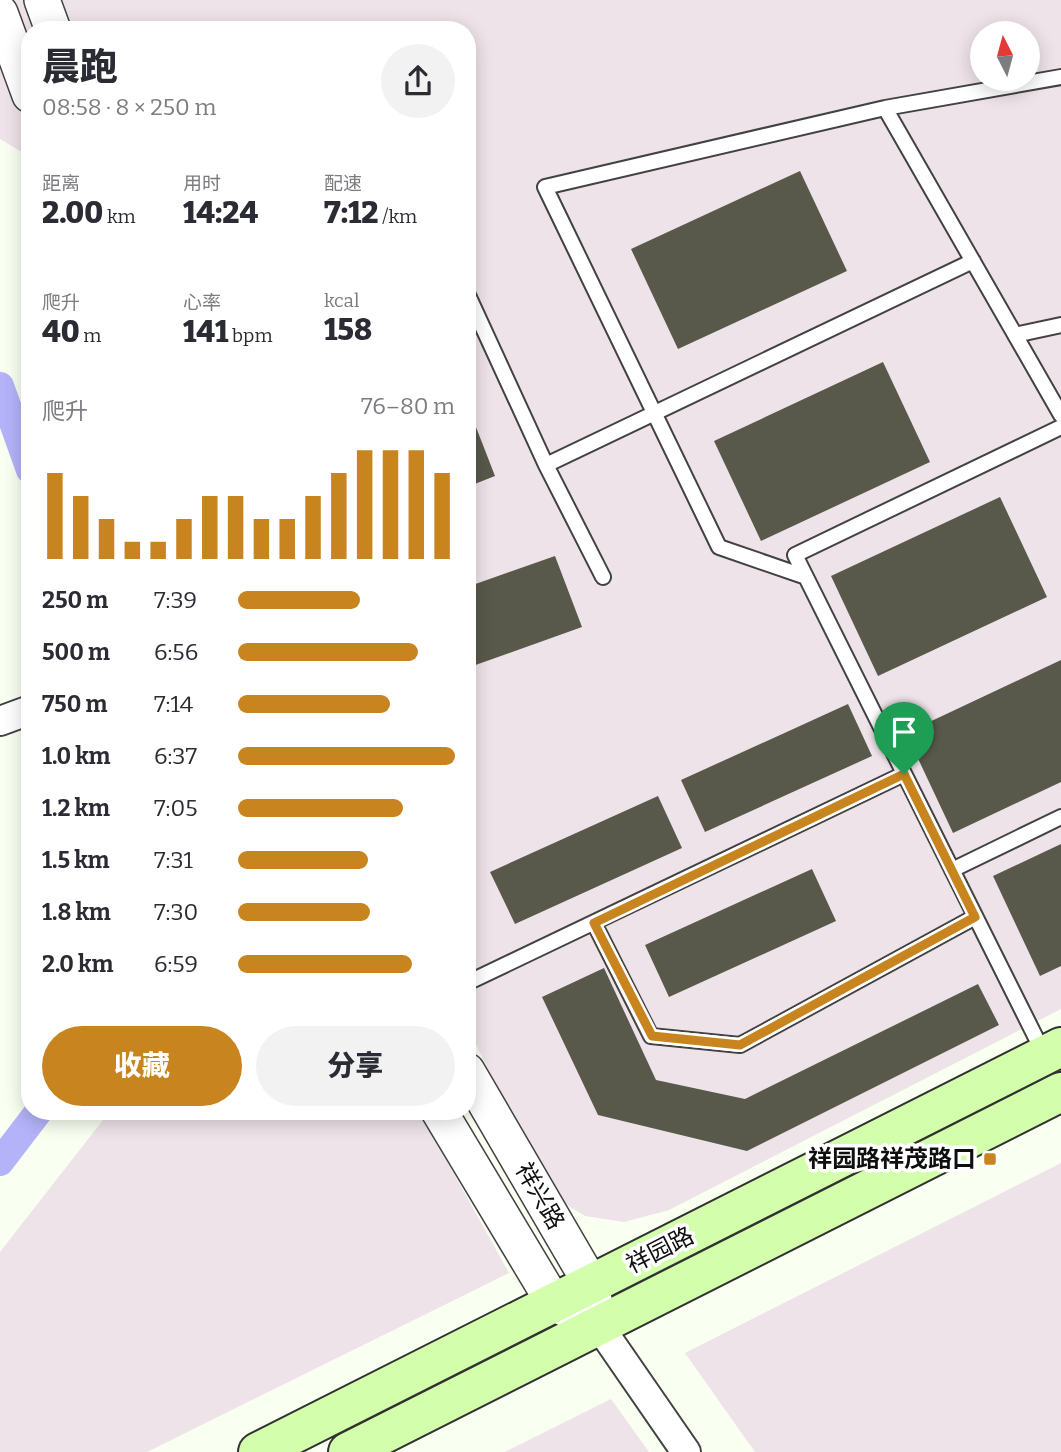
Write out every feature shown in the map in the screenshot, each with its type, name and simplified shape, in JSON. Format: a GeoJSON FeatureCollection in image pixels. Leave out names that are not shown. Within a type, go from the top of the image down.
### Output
{"type":"FeatureCollection","features":[{"type":"Feature","properties":{"kind":"main road","name":"祥园路"},"geometry":{"type":"LineString","coordinates":[[258,1452],[1053,1051]]}},
{"type":"Feature","properties":{"kind":"main road","name":"祥园路"},"geometry":{"type":"LineString","coordinates":[[348,1452],[1061,1092]]}},
{"type":"Feature","properties":{"kind":"street"},"geometry":{"type":"LineString","coordinates":[[42,0],[49,21]]}},
{"type":"Feature","properties":{"kind":"street"},"geometry":{"type":"LineString","coordinates":[[0,13],[21,70]]}},
{"type":"Feature","properties":{"kind":"street"},"geometry":{"type":"LineString","coordinates":[[0,721],[21,713]]}},
{"type":"Feature","properties":{"kind":"street","name":"祥兴路"},"geometry":{"type":"LineString","coordinates":[[476,1087],[591,1284],[599,1326],[686,1452]]}},
{"type":"Feature","properties":{"kind":"street","name":"祥兴路"},"geometry":{"type":"LineString","coordinates":[[444,1120],[554,1303],[599,1326]]}},
{"type":"Feature","properties":{"kind":"lane"},"geometry":{"type":"LineString","coordinates":[[806,577],[719,547],[545,187],[885,108],[1061,77]]}},
{"type":"Feature","properties":{"kind":"lane"},"geometry":{"type":"LineString","coordinates":[[885,108],[1061,415]]}},
{"type":"Feature","properties":{"kind":"lane"},"geometry":{"type":"LineString","coordinates":[[547,465],[973,261]]}},
{"type":"Feature","properties":{"kind":"lane"},"geometry":{"type":"LineString","coordinates":[[476,312],[603,577]]}},
{"type":"Feature","properties":{"kind":"lane"},"geometry":{"type":"LineString","coordinates":[[1015,335],[1061,325]]}},
{"type":"Feature","properties":{"kind":"lane"},"geometry":{"type":"LineString","coordinates":[[1053,1051],[975,917],[795,555],[1061,427]]}},
{"type":"Feature","properties":{"kind":"lane"},"geometry":{"type":"LineString","coordinates":[[476,979],[904,774]]}},
{"type":"Feature","properties":{"kind":"lane"},"geometry":{"type":"LineString","coordinates":[[952,870],[1061,817]]}},
{"type":"Feature","properties":{"kind":"lane"},"geometry":{"type":"LineString","coordinates":[[594,923],[652,1036],[740,1045],[975,917]]}},
{"type":"Feature","properties":{"kind":"shaded area"},"geometry":{"type":"Polygon","coordinates":[[[0,0],[1061,0],[1061,1009],[669,1210],[624,1222],[585,1216],[550,1195],[476,1044],[476,21],[21,21],[21,151],[0,139],[0,0]]]}},
{"type":"Feature","properties":{"kind":"shaded area"},"geometry":{"type":"Polygon","coordinates":[[[103,1120],[424,1120],[509,1273],[147,1452],[0,1452],[0,1252],[103,1120]]]}},
{"type":"Feature","properties":{"kind":"shaded area"},"geometry":{"type":"Polygon","coordinates":[[[1061,1163],[1061,1452],[755,1452],[685,1353],[1061,1163]]]}},
{"type":"Feature","properties":{"kind":"shaded area"},"geometry":{"type":"Polygon","coordinates":[[[611,1399],[649,1452],[505,1452],[611,1399]]]}},
{"type":"Feature","properties":{"kind":"building"},"geometry":{"type":"Polygon","coordinates":[[[800,171],[847,271],[678,349],[631,249],[800,171]]]}},
{"type":"Feature","properties":{"kind":"building"},"geometry":{"type":"Polygon","coordinates":[[[883,362],[930,462],[761,541],[714,441],[883,362]]]}},
{"type":"Feature","properties":{"kind":"building"},"geometry":{"type":"Polygon","coordinates":[[[476,427],[495,476],[476,483],[476,427]]]}},
{"type":"Feature","properties":{"kind":"building"},"geometry":{"type":"Polygon","coordinates":[[[1000,497],[1047,597],[878,676],[831,576],[1000,497]]]}},
{"type":"Feature","properties":{"kind":"building"},"geometry":{"type":"Polygon","coordinates":[[[555,556],[582,627],[476,665],[476,584],[555,556]]]}},
{"type":"Feature","properties":{"kind":"building"},"geometry":{"type":"Polygon","coordinates":[[[1061,660],[1061,782],[953,833],[906,733],[1061,660]]]}},
{"type":"Feature","properties":{"kind":"building"},"geometry":{"type":"Polygon","coordinates":[[[848,704],[872,756],[705,832],[681,780],[848,704]]]}},
{"type":"Feature","properties":{"kind":"building"},"geometry":{"type":"Polygon","coordinates":[[[658,796],[682,848],[515,924],[490,872],[658,796]]]}},
{"type":"Feature","properties":{"kind":"building"},"geometry":{"type":"Polygon","coordinates":[[[1061,844],[1061,966],[1040,976],[993,876],[1061,844]]]}},
{"type":"Feature","properties":{"kind":"building"},"geometry":{"type":"Polygon","coordinates":[[[812,869],[836,921],[669,997],[645,945],[812,869]]]}},
{"type":"Feature","properties":{"kind":"building"},"geometry":{"type":"Polygon","coordinates":[[[604,968],[656,1080],[745,1099],[978,984],[999,1025],[747,1151],[598,1115],[542,997],[604,968]]]}},
{"type":"Feature","properties":{"kind":"waterway"},"geometry":{"type":"LineString","coordinates":[[0,386],[21,445]]}},
{"type":"Feature","properties":{"kind":"waterway"},"geometry":{"type":"LineString","coordinates":[[0,1162],[32,1120]]}},
{"type":"Feature","properties":{"kind":"place","name":"祥园路祥茂路口"},"geometry":{"type":"Point","coordinates":[990,1159]}},
{"type":"Feature","properties":{"kind":"route"},"geometry":{"type":"LineString","coordinates":[[904,774],[975,917],[740,1045],[652,1036],[594,923],[904,774]]}}]}
